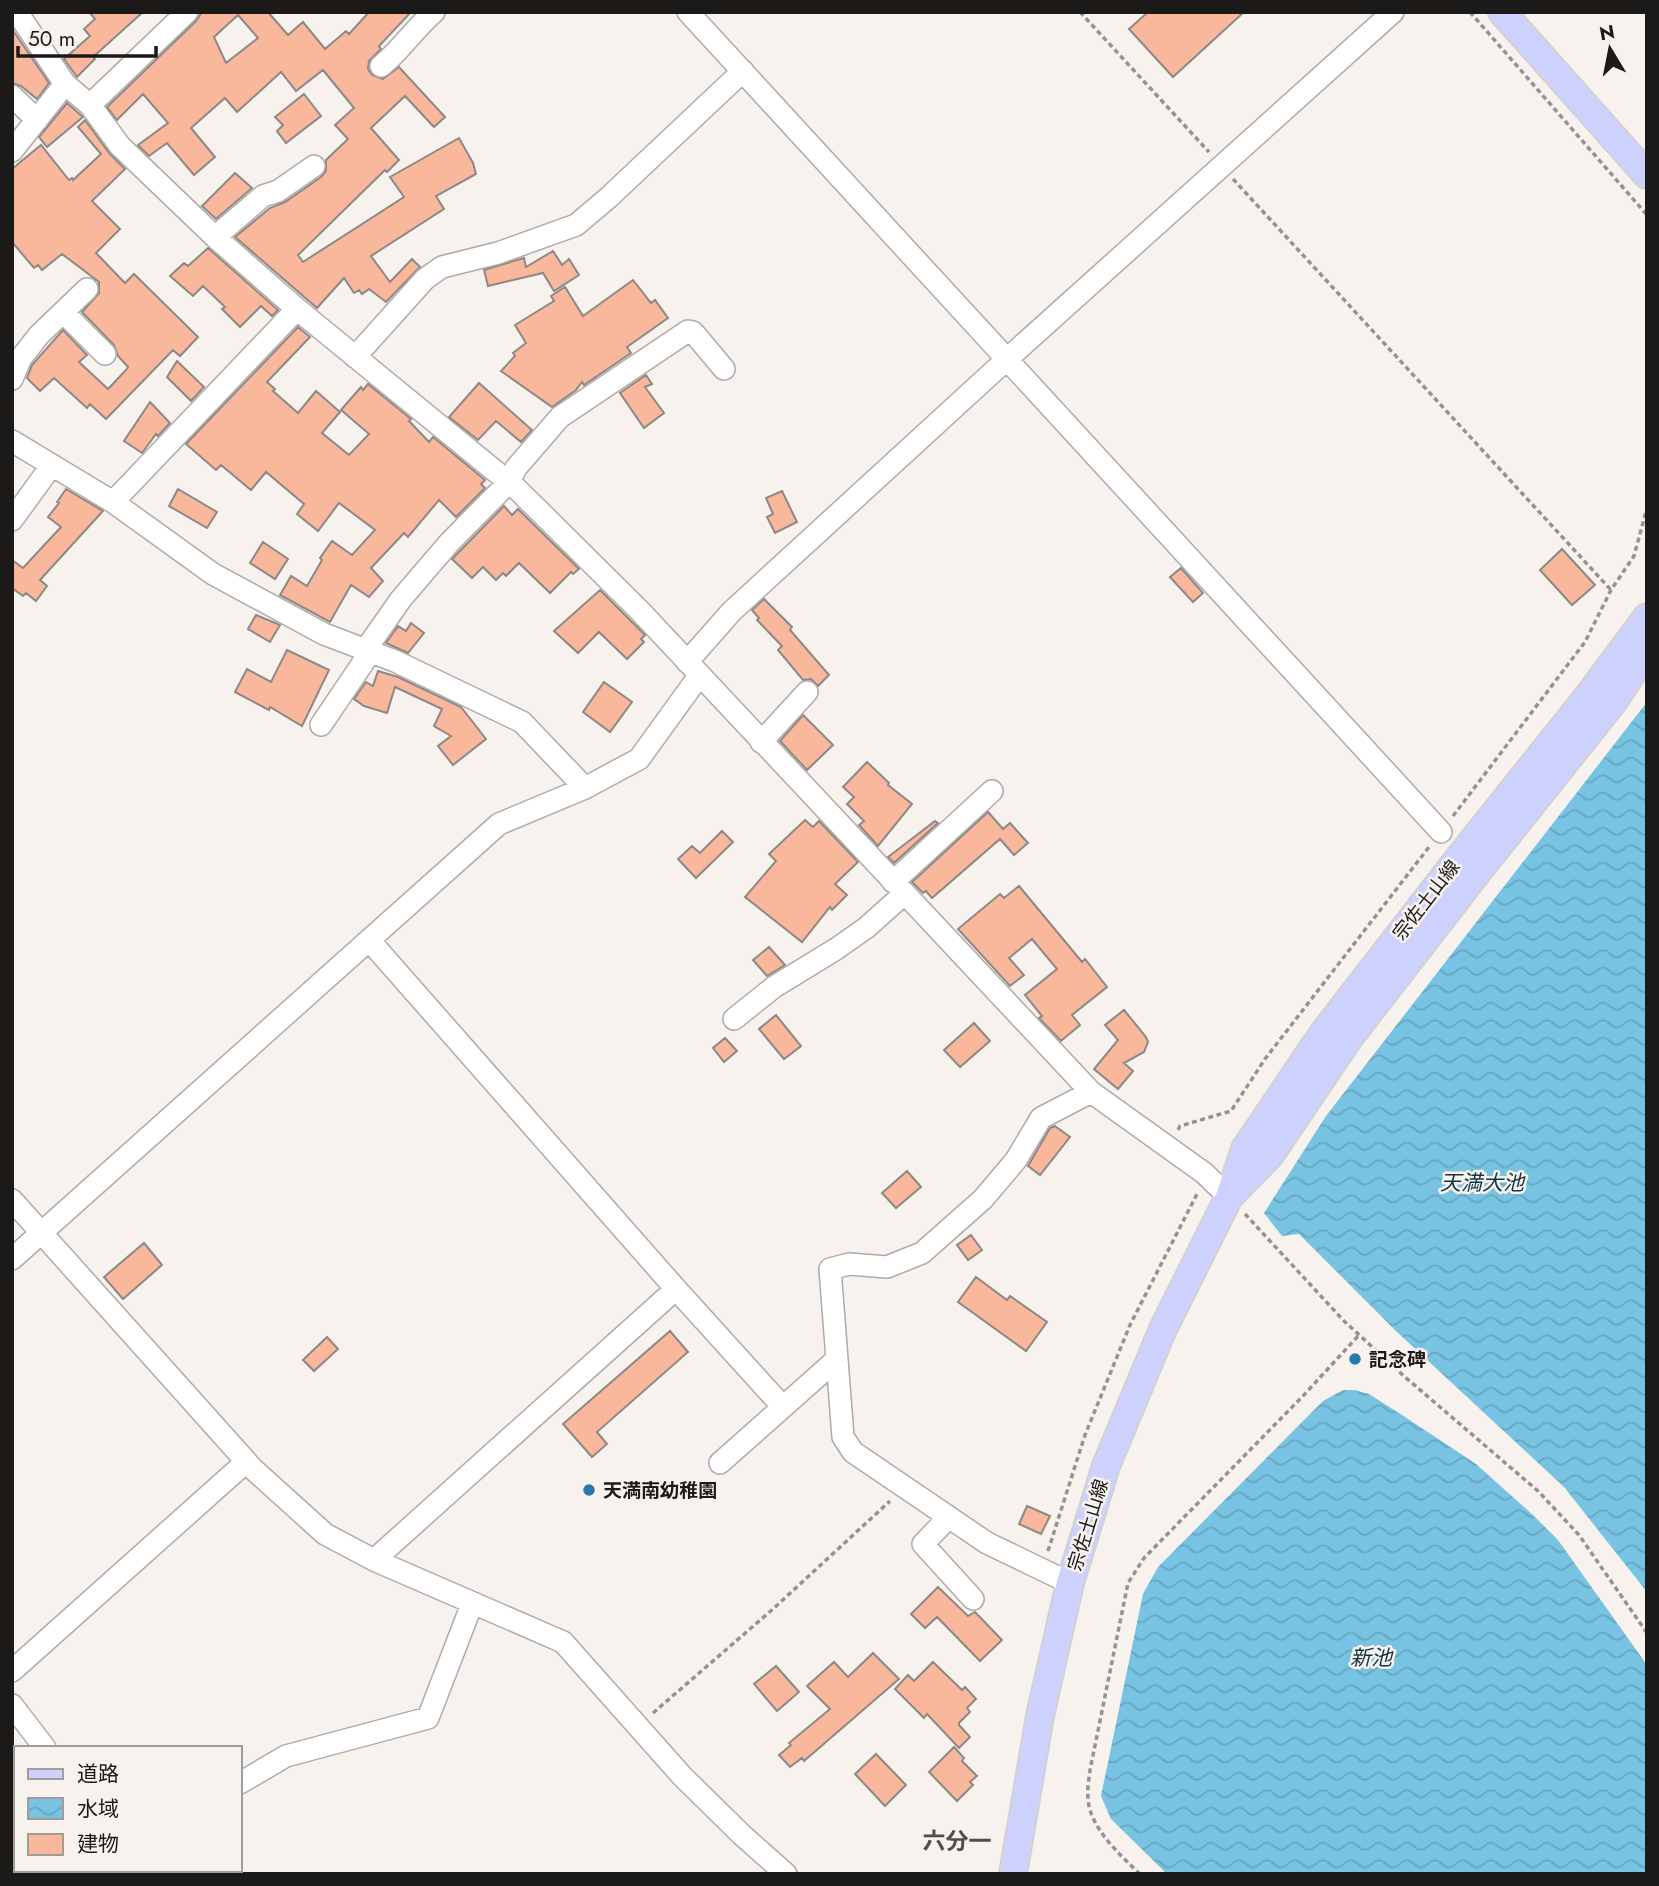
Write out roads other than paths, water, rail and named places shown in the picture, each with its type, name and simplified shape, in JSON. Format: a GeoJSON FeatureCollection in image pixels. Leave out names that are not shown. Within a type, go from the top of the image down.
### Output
{"type":"FeatureCollection","features":[{"type":"Feature","properties":{"kind":"main road"},"geometry":{"type":"LineString","coordinates":[[1502,12],[1647,175]]}},
{"type":"Feature","properties":{"kind":"main road","name":"宗佐土山線"},"geometry":{"type":"LineString","coordinates":[[1013,1874],[1040,1716],[1070,1583],[1106,1466],[1163,1329],[1229,1197],[1245,1149],[1324,1032],[1589,695],[1647,617]]}},
{"type":"Feature","properties":{"kind":"main road","name":"宗佐土山線"},"geometry":{"type":"LineString","coordinates":[[1229,1197],[1270,1155],[1349,1038],[1614,701],[1637,666],[1647,638]]}},
{"type":"Feature","properties":{"kind":"street"},"geometry":{"type":"LineString","coordinates":[[17,12],[65,84],[90,105],[120,146],[296,310],[509,482],[640,611],[1091,1091],[1203,1173],[1229,1197]]}},
{"type":"Feature","properties":{"kind":"street"},"geometry":{"type":"LineString","coordinates":[[90,105],[187,12]]}},
{"type":"Feature","properties":{"kind":"street"},"geometry":{"type":"LineString","coordinates":[[381,66],[434,12]]}},
{"type":"Feature","properties":{"kind":"street"},"geometry":{"type":"LineString","coordinates":[[688,12],[1441,832]]}},
{"type":"Feature","properties":{"kind":"street"},"geometry":{"type":"LineString","coordinates":[[12,1259],[499,824],[585,788],[639,759],[693,669],[732,611],[1006,360],[1394,12]]}},
{"type":"Feature","properties":{"kind":"street"},"geometry":{"type":"LineString","coordinates":[[355,357],[425,279],[442,267],[498,253],[576,225],[743,71]]}},
{"type":"Feature","properties":{"kind":"street"},"geometry":{"type":"LineString","coordinates":[[12,151],[65,84]]}},
{"type":"Feature","properties":{"kind":"street"},"geometry":{"type":"LineString","coordinates":[[12,96],[37,120]]}},
{"type":"Feature","properties":{"kind":"street"},"geometry":{"type":"LineString","coordinates":[[215,237],[263,196],[278,191],[314,166]]}},
{"type":"Feature","properties":{"kind":"street"},"geometry":{"type":"LineString","coordinates":[[12,379],[20,358],[39,335],[87,289]]}},
{"type":"Feature","properties":{"kind":"street"},"geometry":{"type":"LineString","coordinates":[[113,502],[296,310]]}},
{"type":"Feature","properties":{"kind":"street"},"geometry":{"type":"LineString","coordinates":[[63,312],[105,354]]}},
{"type":"Feature","properties":{"kind":"street"},"geometry":{"type":"LineString","coordinates":[[321,725],[401,598],[449,542],[509,482],[516,468],[560,417],[688,331],[693,332],[724,369]]}},
{"type":"Feature","properties":{"kind":"street"},"geometry":{"type":"LineString","coordinates":[[12,441],[113,502],[213,575],[324,634],[395,661],[522,722],[585,788]]}},
{"type":"Feature","properties":{"kind":"street"},"geometry":{"type":"LineString","coordinates":[[12,520],[52,465]]}},
{"type":"Feature","properties":{"kind":"street"},"geometry":{"type":"LineString","coordinates":[[761,742],[807,692]]}},
{"type":"Feature","properties":{"kind":"street"},"geometry":{"type":"LineString","coordinates":[[734,1019],[774,987],[836,950],[866,928],[899,888],[992,790]]}},
{"type":"Feature","properties":{"kind":"street"},"geometry":{"type":"LineString","coordinates":[[369,940],[783,1407]]}},
{"type":"Feature","properties":{"kind":"street"},"geometry":{"type":"LineString","coordinates":[[1070,1583],[987,1542],[853,1452],[844,1437],[830,1269],[849,1264],[887,1267],[922,1253],[983,1199],[1016,1160],[1041,1118],[1091,1091]]}},
{"type":"Feature","properties":{"kind":"street"},"geometry":{"type":"LineString","coordinates":[[12,1200],[246,1462],[325,1534],[374,1560],[563,1642],[682,1776],[786,1874]]}},
{"type":"Feature","properties":{"kind":"street"},"geometry":{"type":"LineString","coordinates":[[374,1560],[676,1289]]}},
{"type":"Feature","properties":{"kind":"street"},"geometry":{"type":"LineString","coordinates":[[720,1464],[836,1360]]}},
{"type":"Feature","properties":{"kind":"street"},"geometry":{"type":"LineString","coordinates":[[12,1671],[246,1462]]}},
{"type":"Feature","properties":{"kind":"street"},"geometry":{"type":"LineString","coordinates":[[949,1517],[923,1544],[974,1599]]}},
{"type":"Feature","properties":{"kind":"street"},"geometry":{"type":"LineString","coordinates":[[242,1782],[286,1756],[428,1718],[472,1604]]}},
{"type":"Feature","properties":{"kind":"street"},"geometry":{"type":"LineString","coordinates":[[12,1705],[43,1746]]}},
{"type":"Feature","properties":{"kind":"water","name":"天満大池"},"geometry":{"type":"Polygon","coordinates":[[[1647,702],[1647,1592],[1564,1487],[1396,1331],[1299,1234],[1282,1236],[1264,1213],[1326,1116],[1647,702]]]}},
{"type":"Feature","properties":{"kind":"water","name":"新池"},"geometry":{"type":"Polygon","coordinates":[[[1343,1390],[1369,1394],[1399,1413],[1476,1464],[1533,1515],[1558,1540],[1647,1665],[1647,1874],[1167,1874],[1111,1819],[1101,1796],[1143,1594],[1158,1567],[1323,1401],[1343,1390]]]}},
{"type":"Feature","properties":{"kind":"place","name":"記念碑"},"geometry":{"type":"Point","coordinates":[1355,1359]}},
{"type":"Feature","properties":{"kind":"place","name":"天満南幼稚園"},"geometry":{"type":"Point","coordinates":[589,1490]}},
{"type":"Feature","properties":{"kind":"district","name":"六分一"},"geometry":{"type":"Point","coordinates":[957,1841]}}]}
